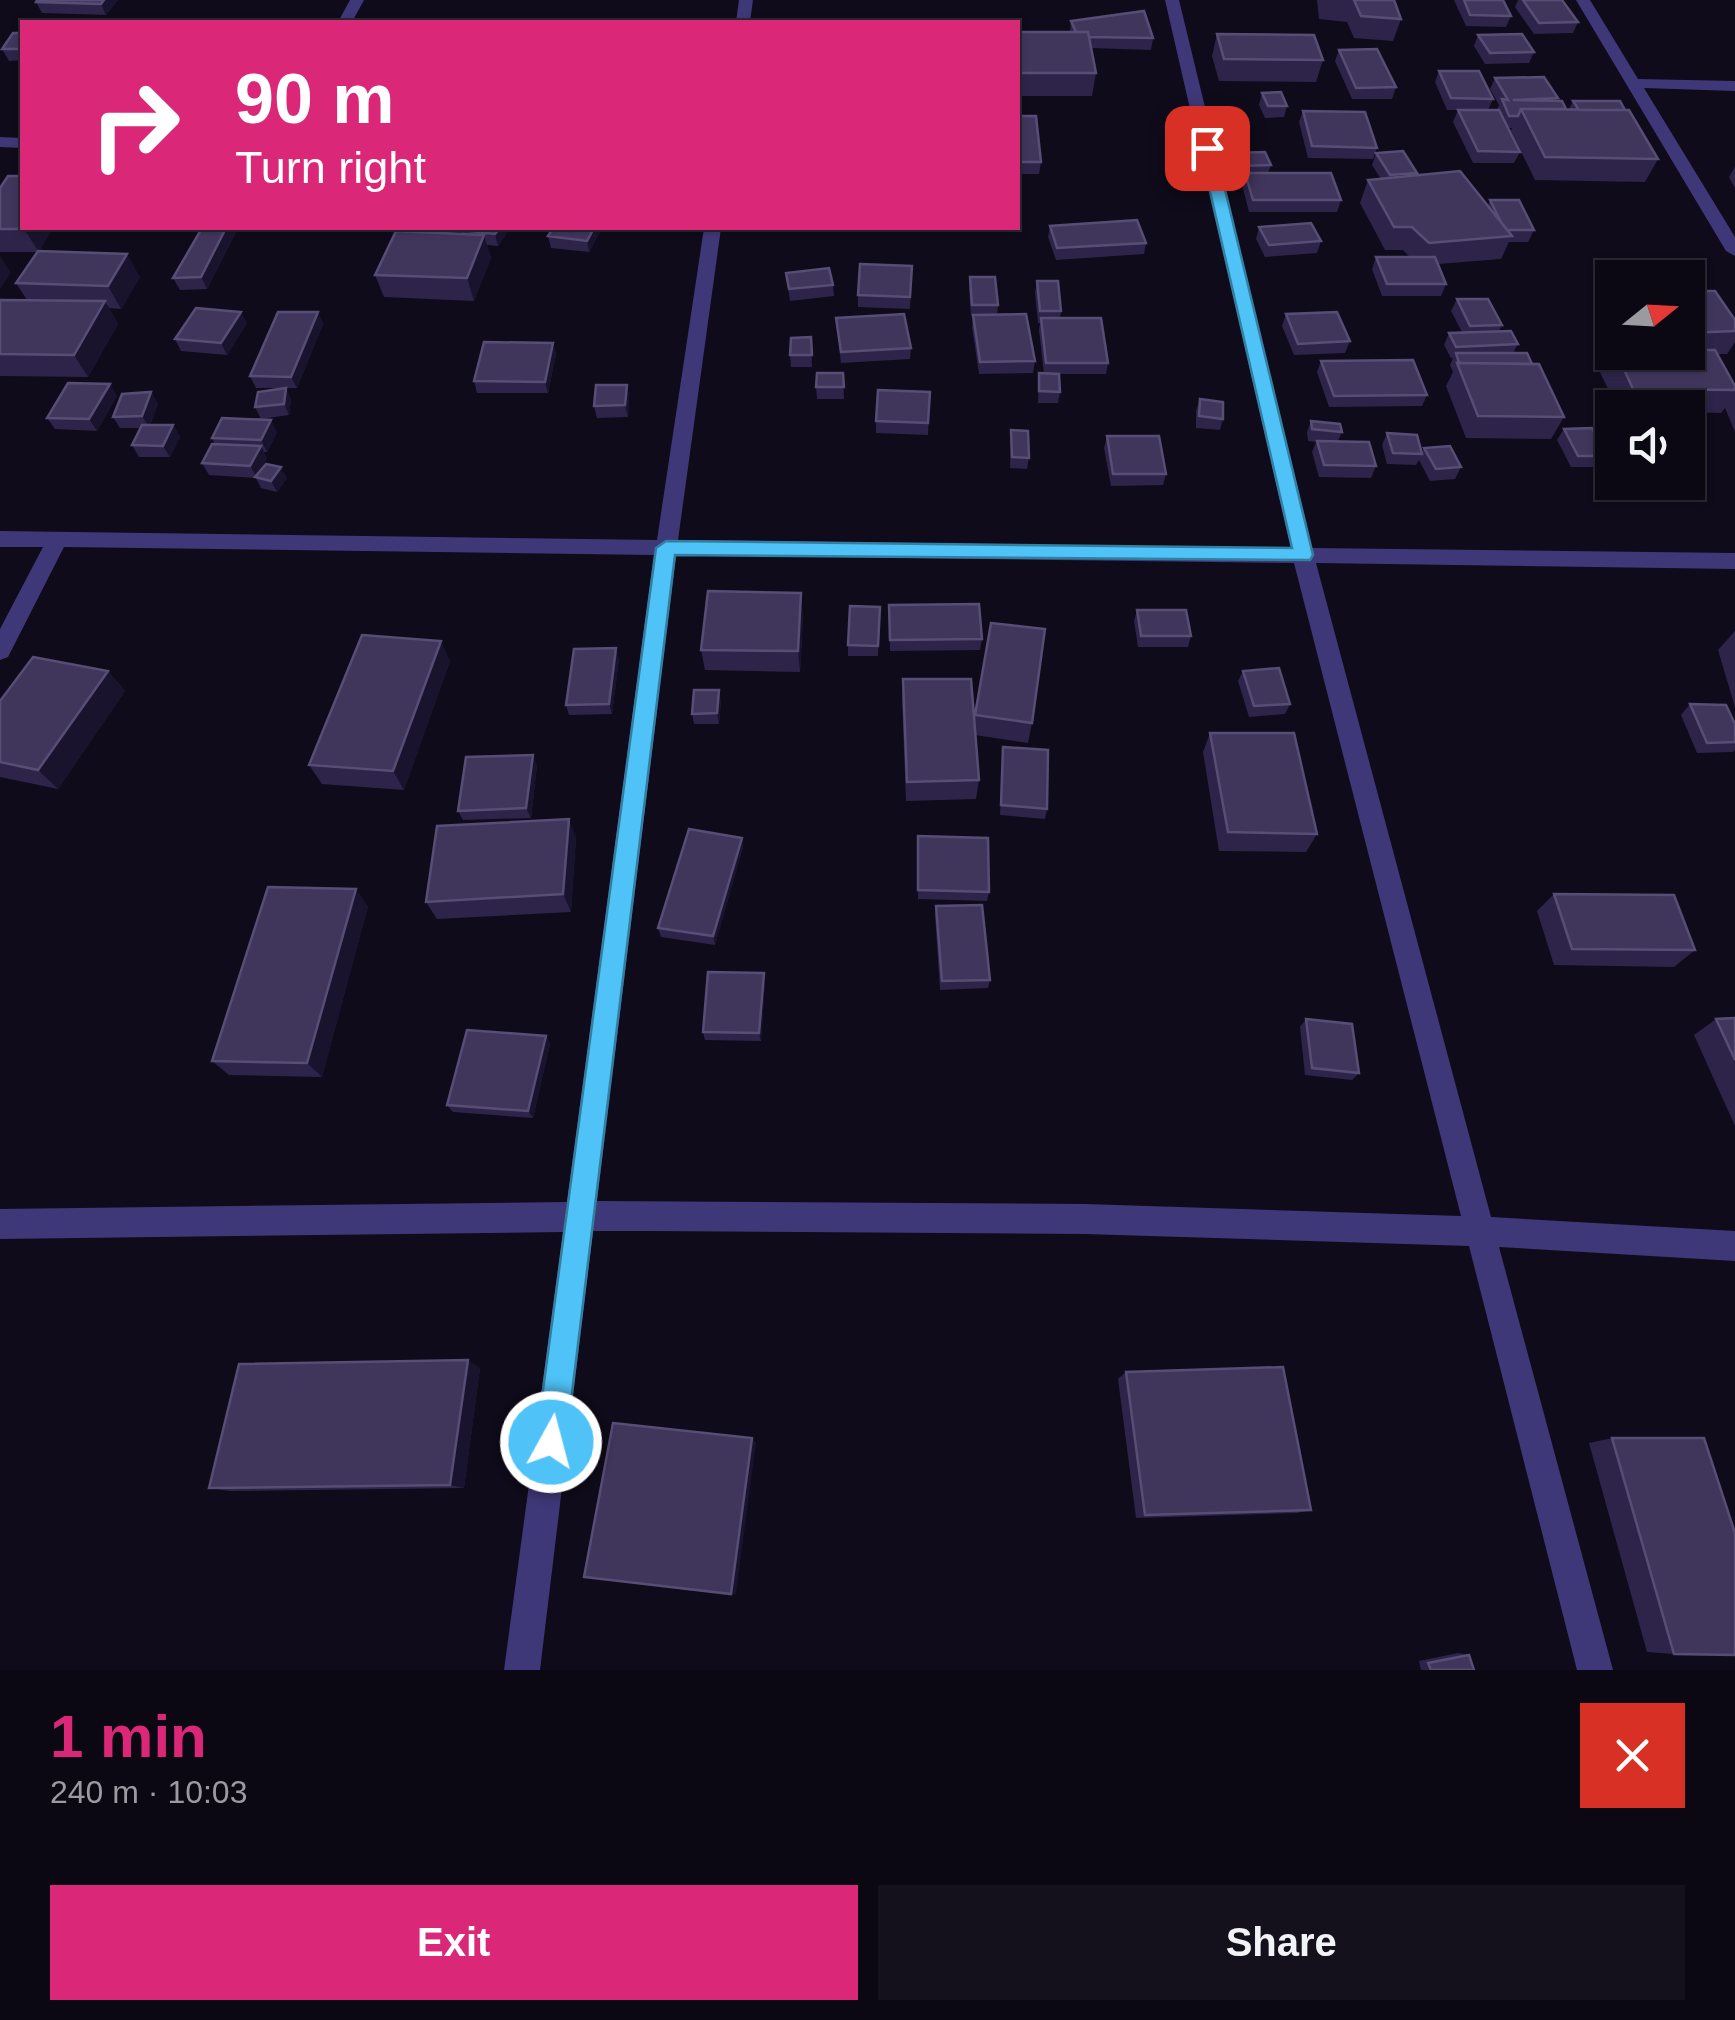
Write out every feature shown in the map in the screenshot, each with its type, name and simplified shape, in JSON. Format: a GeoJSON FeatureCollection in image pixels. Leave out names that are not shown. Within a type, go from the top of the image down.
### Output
{"type":"FeatureCollection","features":[{"type":"Feature","properties":{"kind":"street"},"geometry":{"type":"LineString","coordinates":[[1172,0],[1303,555],[1595,1670]]}},
{"type":"Feature","properties":{"kind":"street"},"geometry":{"type":"LineString","coordinates":[[1583,0],[1735,251]]}},
{"type":"Feature","properties":{"kind":"street"},"geometry":{"type":"LineString","coordinates":[[1633,82],[1735,86]]}},
{"type":"Feature","properties":{"kind":"street"},"geometry":{"type":"LineString","coordinates":[[522,1670],[666,548],[713,230]]}},
{"type":"Feature","properties":{"kind":"street"},"geometry":{"type":"LineString","coordinates":[[0,539],[1735,560]]}},
{"type":"Feature","properties":{"kind":"street"},"geometry":{"type":"LineString","coordinates":[[0,651],[57,540]]}},
{"type":"Feature","properties":{"kind":"street"},"geometry":{"type":"LineString","coordinates":[[0,1224],[580,1214],[1478,1228],[1735,1246]]}},
{"type":"Feature","properties":{"kind":"building"},"geometry":{"type":"Polygon","coordinates":[[[37,0],[104,0],[101,4],[37,0]]]}},
{"type":"Feature","properties":{"kind":"building"},"geometry":{"type":"Polygon","coordinates":[[[1354,0],[1394,0],[1401,19],[1361,16],[1354,0]]]}},
{"type":"Feature","properties":{"kind":"building"},"geometry":{"type":"Polygon","coordinates":[[[1464,0],[1503,0],[1511,16],[1470,15],[1464,0]]]}},
{"type":"Feature","properties":{"kind":"building"},"geometry":{"type":"Polygon","coordinates":[[[1523,0],[1562,0],[1578,22],[1539,23],[1523,0]]]}},
{"type":"Feature","properties":{"kind":"building"},"geometry":{"type":"Polygon","coordinates":[[[1144,11],[1153,38],[1089,37],[1088,32],[1076,32],[1071,21],[1144,11]]]}},
{"type":"Feature","properties":{"kind":"building"},"geometry":{"type":"Polygon","coordinates":[[[1020,32],[1088,32],[1096,73],[1020,73],[1020,32]]]}},
{"type":"Feature","properties":{"kind":"building"},"geometry":{"type":"Polygon","coordinates":[[[13,33],[20,33],[20,49],[2,49],[13,33]]]}},
{"type":"Feature","properties":{"kind":"building"},"geometry":{"type":"Polygon","coordinates":[[[1217,34],[1314,35],[1323,60],[1224,59],[1217,34]]]}},
{"type":"Feature","properties":{"kind":"building"},"geometry":{"type":"Polygon","coordinates":[[[1522,34],[1534,52],[1490,53],[1478,35],[1522,34]]]}},
{"type":"Feature","properties":{"kind":"building"},"geometry":{"type":"Polygon","coordinates":[[[1377,49],[1396,87],[1356,88],[1339,50],[1377,49]]]}},
{"type":"Feature","properties":{"kind":"building"},"geometry":{"type":"Polygon","coordinates":[[[1439,71],[1479,71],[1493,99],[1451,98],[1439,71]]]}},
{"type":"Feature","properties":{"kind":"building"},"geometry":{"type":"Polygon","coordinates":[[[1544,77],[1558,98],[1513,100],[1562,101],[1566,109],[1521,109],[1518,116],[1509,116],[1502,99],[1508,100],[1495,78],[1544,77]]]}},
{"type":"Feature","properties":{"kind":"building"},"geometry":{"type":"Polygon","coordinates":[[[1281,92],[1287,106],[1268,106],[1262,93],[1281,92]]]}},
{"type":"Feature","properties":{"kind":"building"},"geometry":{"type":"Polygon","coordinates":[[[1573,101],[1620,101],[1625,110],[1579,110],[1573,101]]]}},
{"type":"Feature","properties":{"kind":"building"},"geometry":{"type":"Polygon","coordinates":[[[1521,109],[1629,110],[1658,159],[1545,157],[1521,109]]]}},
{"type":"Feature","properties":{"kind":"building"},"geometry":{"type":"Polygon","coordinates":[[[1458,110],[1499,110],[1520,152],[1478,151],[1458,110]]]}},
{"type":"Feature","properties":{"kind":"building"},"geometry":{"type":"Polygon","coordinates":[[[1303,111],[1365,112],[1377,148],[1312,146],[1303,111]]]}},
{"type":"Feature","properties":{"kind":"building"},"geometry":{"type":"Polygon","coordinates":[[[1020,116],[1036,116],[1041,162],[1020,162],[1020,116]]]}},
{"type":"Feature","properties":{"kind":"building"},"geometry":{"type":"Polygon","coordinates":[[[1403,151],[1417,173],[1390,175],[1376,153],[1403,151]]]}},
{"type":"Feature","properties":{"kind":"building"},"geometry":{"type":"Polygon","coordinates":[[[1265,152],[1271,165],[1238,166],[1233,153],[1265,152]]]}},
{"type":"Feature","properties":{"kind":"building"},"geometry":{"type":"Polygon","coordinates":[[[1460,171],[1512,236],[1429,243],[1412,227],[1394,227],[1368,180],[1460,171]]]}},
{"type":"Feature","properties":{"kind":"building"},"geometry":{"type":"Polygon","coordinates":[[[1245,173],[1331,173],[1341,200],[1253,200],[1245,173]]]}},
{"type":"Feature","properties":{"kind":"building"},"geometry":{"type":"Polygon","coordinates":[[[8,176],[20,176],[20,229],[0,229],[0,188],[8,176]]]}},
{"type":"Feature","properties":{"kind":"building"},"geometry":{"type":"Polygon","coordinates":[[[1490,200],[1519,200],[1534,230],[1507,230],[1490,200]]]}},
{"type":"Feature","properties":{"kind":"building"},"geometry":{"type":"Polygon","coordinates":[[[1137,220],[1146,243],[1057,248],[1050,226],[1137,220]]]}},
{"type":"Feature","properties":{"kind":"building"},"geometry":{"type":"Polygon","coordinates":[[[1311,223],[1321,241],[1269,245],[1259,227],[1311,223]]]}},
{"type":"Feature","properties":{"kind":"building"},"geometry":{"type":"Polygon","coordinates":[[[201,230],[225,230],[201,277],[173,278],[201,230]]]}},
{"type":"Feature","properties":{"kind":"building"},"geometry":{"type":"Polygon","coordinates":[[[460,230],[498,230],[495,234],[460,230]]]}},
{"type":"Feature","properties":{"kind":"building"},"geometry":{"type":"Polygon","coordinates":[[[552,230],[593,230],[587,241],[548,236],[552,230]]]}},
{"type":"Feature","properties":{"kind":"building"},"geometry":{"type":"Polygon","coordinates":[[[396,231],[484,235],[467,278],[375,275],[396,231]]]}},
{"type":"Feature","properties":{"kind":"building"},"geometry":{"type":"Polygon","coordinates":[[[38,251],[127,254],[108,286],[16,283],[38,251]]]}},
{"type":"Feature","properties":{"kind":"building"},"geometry":{"type":"Polygon","coordinates":[[[1376,257],[1435,257],[1446,284],[1387,284],[1376,257]]]}},
{"type":"Feature","properties":{"kind":"building"},"geometry":{"type":"Polygon","coordinates":[[[860,264],[912,266],[910,297],[858,295],[860,264]]]}},
{"type":"Feature","properties":{"kind":"building"},"geometry":{"type":"Polygon","coordinates":[[[829,268],[833,285],[789,289],[786,273],[829,268]]]}},
{"type":"Feature","properties":{"kind":"building"},"geometry":{"type":"Polygon","coordinates":[[[970,277],[995,277],[998,305],[972,305],[970,277]]]}},
{"type":"Feature","properties":{"kind":"building"},"geometry":{"type":"Polygon","coordinates":[[[1037,281],[1058,281],[1061,311],[1040,311],[1037,281]]]}},
{"type":"Feature","properties":{"kind":"building"},"geometry":{"type":"Polygon","coordinates":[[[1705,291],[1715,291],[1735,320],[1735,331],[1705,332],[1705,291]]]}},
{"type":"Feature","properties":{"kind":"building"},"geometry":{"type":"Polygon","coordinates":[[[1457,299],[1488,299],[1502,325],[1470,326],[1457,299]]]}},
{"type":"Feature","properties":{"kind":"building"},"geometry":{"type":"Polygon","coordinates":[[[0,300],[105,301],[74,355],[0,354],[0,300]]]}},
{"type":"Feature","properties":{"kind":"building"},"geometry":{"type":"Polygon","coordinates":[[[196,308],[241,312],[221,343],[175,339],[196,308]]]}},
{"type":"Feature","properties":{"kind":"building"},"geometry":{"type":"Polygon","coordinates":[[[278,312],[318,312],[291,377],[250,376],[278,312]]]}},
{"type":"Feature","properties":{"kind":"building"},"geometry":{"type":"Polygon","coordinates":[[[1337,312],[1350,341],[1298,344],[1286,314],[1337,312]]]}},
{"type":"Feature","properties":{"kind":"building"},"geometry":{"type":"Polygon","coordinates":[[[904,314],[911,348],[841,352],[836,318],[904,314]]]}},
{"type":"Feature","properties":{"kind":"building"},"geometry":{"type":"Polygon","coordinates":[[[1026,314],[1035,361],[980,362],[973,315],[1026,314]]]}},
{"type":"Feature","properties":{"kind":"building"},"geometry":{"type":"Polygon","coordinates":[[[1041,318],[1101,318],[1108,363],[1046,363],[1041,318]]]}},
{"type":"Feature","properties":{"kind":"building"},"geometry":{"type":"Polygon","coordinates":[[[1511,331],[1518,344],[1456,347],[1449,333],[1511,331]]]}},
{"type":"Feature","properties":{"kind":"building"},"geometry":{"type":"Polygon","coordinates":[[[811,337],[812,355],[790,355],[791,338],[811,337]]]}},
{"type":"Feature","properties":{"kind":"building"},"geometry":{"type":"Polygon","coordinates":[[[484,342],[553,343],[545,382],[474,381],[484,342]]]}},
{"type":"Feature","properties":{"kind":"building"},"geometry":{"type":"Polygon","coordinates":[[[1705,350],[1715,350],[1735,386],[1735,390],[1633,389],[1624,370],[1705,370],[1705,350]]]}},
{"type":"Feature","properties":{"kind":"building"},"geometry":{"type":"Polygon","coordinates":[[[1456,353],[1527,353],[1532,364],[1459,363],[1456,353]]]}},
{"type":"Feature","properties":{"kind":"building"},"geometry":{"type":"Polygon","coordinates":[[[1413,360],[1427,395],[1334,396],[1321,361],[1413,360]]]}},
{"type":"Feature","properties":{"kind":"building"},"geometry":{"type":"Polygon","coordinates":[[[1457,363],[1539,364],[1564,417],[1478,416],[1457,363]]]}},
{"type":"Feature","properties":{"kind":"building"},"geometry":{"type":"Polygon","coordinates":[[[817,373],[843,373],[844,387],[816,387],[817,373]]]}},
{"type":"Feature","properties":{"kind":"building"},"geometry":{"type":"Polygon","coordinates":[[[1039,373],[1059,374],[1060,392],[1039,391],[1039,373]]]}},
{"type":"Feature","properties":{"kind":"building"},"geometry":{"type":"Polygon","coordinates":[[[68,383],[110,384],[89,419],[47,418],[68,383]]]}},
{"type":"Feature","properties":{"kind":"building"},"geometry":{"type":"Polygon","coordinates":[[[596,385],[627,385],[625,405],[594,406],[596,385]]]}},
{"type":"Feature","properties":{"kind":"building"},"geometry":{"type":"Polygon","coordinates":[[[286,388],[284,404],[255,407],[258,392],[286,388]]]}},
{"type":"Feature","properties":{"kind":"building"},"geometry":{"type":"Polygon","coordinates":[[[878,390],[930,392],[928,423],[876,421],[878,390]]]}},
{"type":"Feature","properties":{"kind":"building"},"geometry":{"type":"Polygon","coordinates":[[[151,392],[142,416],[113,417],[122,394],[151,392]]]}},
{"type":"Feature","properties":{"kind":"building"},"geometry":{"type":"Polygon","coordinates":[[[1200,399],[1223,402],[1223,419],[1199,416],[1200,399]]]}},
{"type":"Feature","properties":{"kind":"building"},"geometry":{"type":"Polygon","coordinates":[[[222,418],[271,420],[261,440],[212,438],[222,418]]]}},
{"type":"Feature","properties":{"kind":"building"},"geometry":{"type":"Polygon","coordinates":[[[1311,421],[1340,424],[1342,432],[1312,429],[1311,421]]]}},
{"type":"Feature","properties":{"kind":"building"},"geometry":{"type":"Polygon","coordinates":[[[142,425],[173,425],[163,446],[132,445],[142,425]]]}},
{"type":"Feature","properties":{"kind":"building"},"geometry":{"type":"Polygon","coordinates":[[[1592,428],[1595,456],[1578,456],[1564,429],[1592,428]]]}},
{"type":"Feature","properties":{"kind":"building"},"geometry":{"type":"Polygon","coordinates":[[[1011,430],[1028,431],[1029,458],[1012,457],[1011,430]]]}},
{"type":"Feature","properties":{"kind":"building"},"geometry":{"type":"Polygon","coordinates":[[[1387,433],[1417,435],[1422,454],[1393,453],[1387,433]]]}},
{"type":"Feature","properties":{"kind":"building"},"geometry":{"type":"Polygon","coordinates":[[[1107,436],[1159,436],[1166,474],[1113,474],[1107,436]]]}},
{"type":"Feature","properties":{"kind":"building"},"geometry":{"type":"Polygon","coordinates":[[[1317,441],[1369,442],[1376,466],[1324,465],[1317,441]]]}},
{"type":"Feature","properties":{"kind":"building"},"geometry":{"type":"Polygon","coordinates":[[[212,444],[261,446],[250,466],[202,463],[212,444]]]}},
{"type":"Feature","properties":{"kind":"building"},"geometry":{"type":"Polygon","coordinates":[[[1450,446],[1461,467],[1436,469],[1424,448],[1450,446]]]}},
{"type":"Feature","properties":{"kind":"building"},"geometry":{"type":"Polygon","coordinates":[[[266,464],[281,467],[271,481],[255,477],[266,464]]]}},
{"type":"Feature","properties":{"kind":"building"},"geometry":{"type":"Polygon","coordinates":[[[708,591],[801,593],[798,651],[701,650],[708,591]]]}},
{"type":"Feature","properties":{"kind":"building"},"geometry":{"type":"Polygon","coordinates":[[[979,604],[982,639],[890,640],[889,605],[979,604]]]}},
{"type":"Feature","properties":{"kind":"building"},"geometry":{"type":"Polygon","coordinates":[[[850,606],[880,607],[878,646],[848,645],[850,606]]]}},
{"type":"Feature","properties":{"kind":"building"},"geometry":{"type":"Polygon","coordinates":[[[1137,610],[1186,610],[1191,636],[1141,636],[1137,610]]]}},
{"type":"Feature","properties":{"kind":"building"},"geometry":{"type":"Polygon","coordinates":[[[991,623],[1045,629],[1032,723],[975,715],[991,623]]]}},
{"type":"Feature","properties":{"kind":"building"},"geometry":{"type":"Polygon","coordinates":[[[362,635],[441,641],[393,771],[309,765],[362,635]]]}},
{"type":"Feature","properties":{"kind":"building"},"geometry":{"type":"Polygon","coordinates":[[[616,648],[609,704],[566,705],[574,649],[616,648]]]}},
{"type":"Feature","properties":{"kind":"building"},"geometry":{"type":"Polygon","coordinates":[[[33,657],[108,671],[38,770],[0,762],[0,701],[33,657]]]}},
{"type":"Feature","properties":{"kind":"building"},"geometry":{"type":"Polygon","coordinates":[[[1279,668],[1290,704],[1254,706],[1243,671],[1279,668]]]}},
{"type":"Feature","properties":{"kind":"building"},"geometry":{"type":"Polygon","coordinates":[[[903,679],[971,679],[979,780],[907,782],[903,679]]]}},
{"type":"Feature","properties":{"kind":"building"},"geometry":{"type":"Polygon","coordinates":[[[694,690],[719,690],[717,713],[692,714],[694,690]]]}},
{"type":"Feature","properties":{"kind":"building"},"geometry":{"type":"Polygon","coordinates":[[[1690,704],[1726,705],[1735,724],[1735,742],[1707,743],[1690,704]]]}},
{"type":"Feature","properties":{"kind":"building"},"geometry":{"type":"Polygon","coordinates":[[[1210,733],[1294,733],[1317,834],[1228,832],[1210,733]]]}},
{"type":"Feature","properties":{"kind":"building"},"geometry":{"type":"Polygon","coordinates":[[[1003,747],[1048,750],[1047,809],[1001,805],[1003,747]]]}},
{"type":"Feature","properties":{"kind":"building"},"geometry":{"type":"Polygon","coordinates":[[[533,755],[526,808],[458,811],[466,757],[533,755]]]}},
{"type":"Feature","properties":{"kind":"building"},"geometry":{"type":"Polygon","coordinates":[[[569,819],[563,894],[426,902],[437,826],[569,819]]]}},
{"type":"Feature","properties":{"kind":"building"},"geometry":{"type":"Polygon","coordinates":[[[689,829],[742,838],[713,936],[658,928],[689,829]]]}},
{"type":"Feature","properties":{"kind":"building"},"geometry":{"type":"Polygon","coordinates":[[[918,836],[988,838],[989,892],[918,890],[918,836]]]}},
{"type":"Feature","properties":{"kind":"building"},"geometry":{"type":"Polygon","coordinates":[[[268,887],[356,889],[307,1063],[212,1061],[268,887]]]}},
{"type":"Feature","properties":{"kind":"building"},"geometry":{"type":"Polygon","coordinates":[[[1554,894],[1674,895],[1695,950],[1572,949],[1554,894]]]}},
{"type":"Feature","properties":{"kind":"building"},"geometry":{"type":"Polygon","coordinates":[[[982,905],[990,980],[942,981],[936,906],[982,905]]]}},
{"type":"Feature","properties":{"kind":"building"},"geometry":{"type":"Polygon","coordinates":[[[708,972],[764,973],[759,1033],[703,1032],[708,972]]]}},
{"type":"Feature","properties":{"kind":"building"},"geometry":{"type":"Polygon","coordinates":[[[1735,1018],[1735,1060],[1716,1019],[1735,1018]]]}},
{"type":"Feature","properties":{"kind":"building"},"geometry":{"type":"Polygon","coordinates":[[[1306,1019],[1352,1024],[1359,1073],[1312,1068],[1306,1019]]]}},
{"type":"Feature","properties":{"kind":"building"},"geometry":{"type":"Polygon","coordinates":[[[467,1030],[546,1036],[528,1111],[447,1105],[467,1030]]]}},
{"type":"Feature","properties":{"kind":"building"},"geometry":{"type":"Polygon","coordinates":[[[468,1360],[450,1485],[209,1488],[239,1364],[468,1360]]]}},
{"type":"Feature","properties":{"kind":"building"},"geometry":{"type":"Polygon","coordinates":[[[1283,1367],[1311,1510],[1145,1515],[1126,1372],[1283,1367]]]}},
{"type":"Feature","properties":{"kind":"building"},"geometry":{"type":"Polygon","coordinates":[[[613,1423],[752,1438],[731,1594],[584,1577],[613,1423]]]}},
{"type":"Feature","properties":{"kind":"building"},"geometry":{"type":"Polygon","coordinates":[[[1612,1438],[1704,1438],[1735,1533],[1735,1655],[1674,1654],[1612,1438]]]}},
{"type":"Feature","properties":{"kind":"building"},"geometry":{"type":"Polygon","coordinates":[[[1469,1655],[1474,1670],[1431,1670],[1428,1663],[1469,1655]]]}},
{"type":"Feature","properties":{"kind":"route"},"geometry":{"type":"LineString","coordinates":[[551,1442],[666,548],[1303,555],[1207,148]]}}]}
